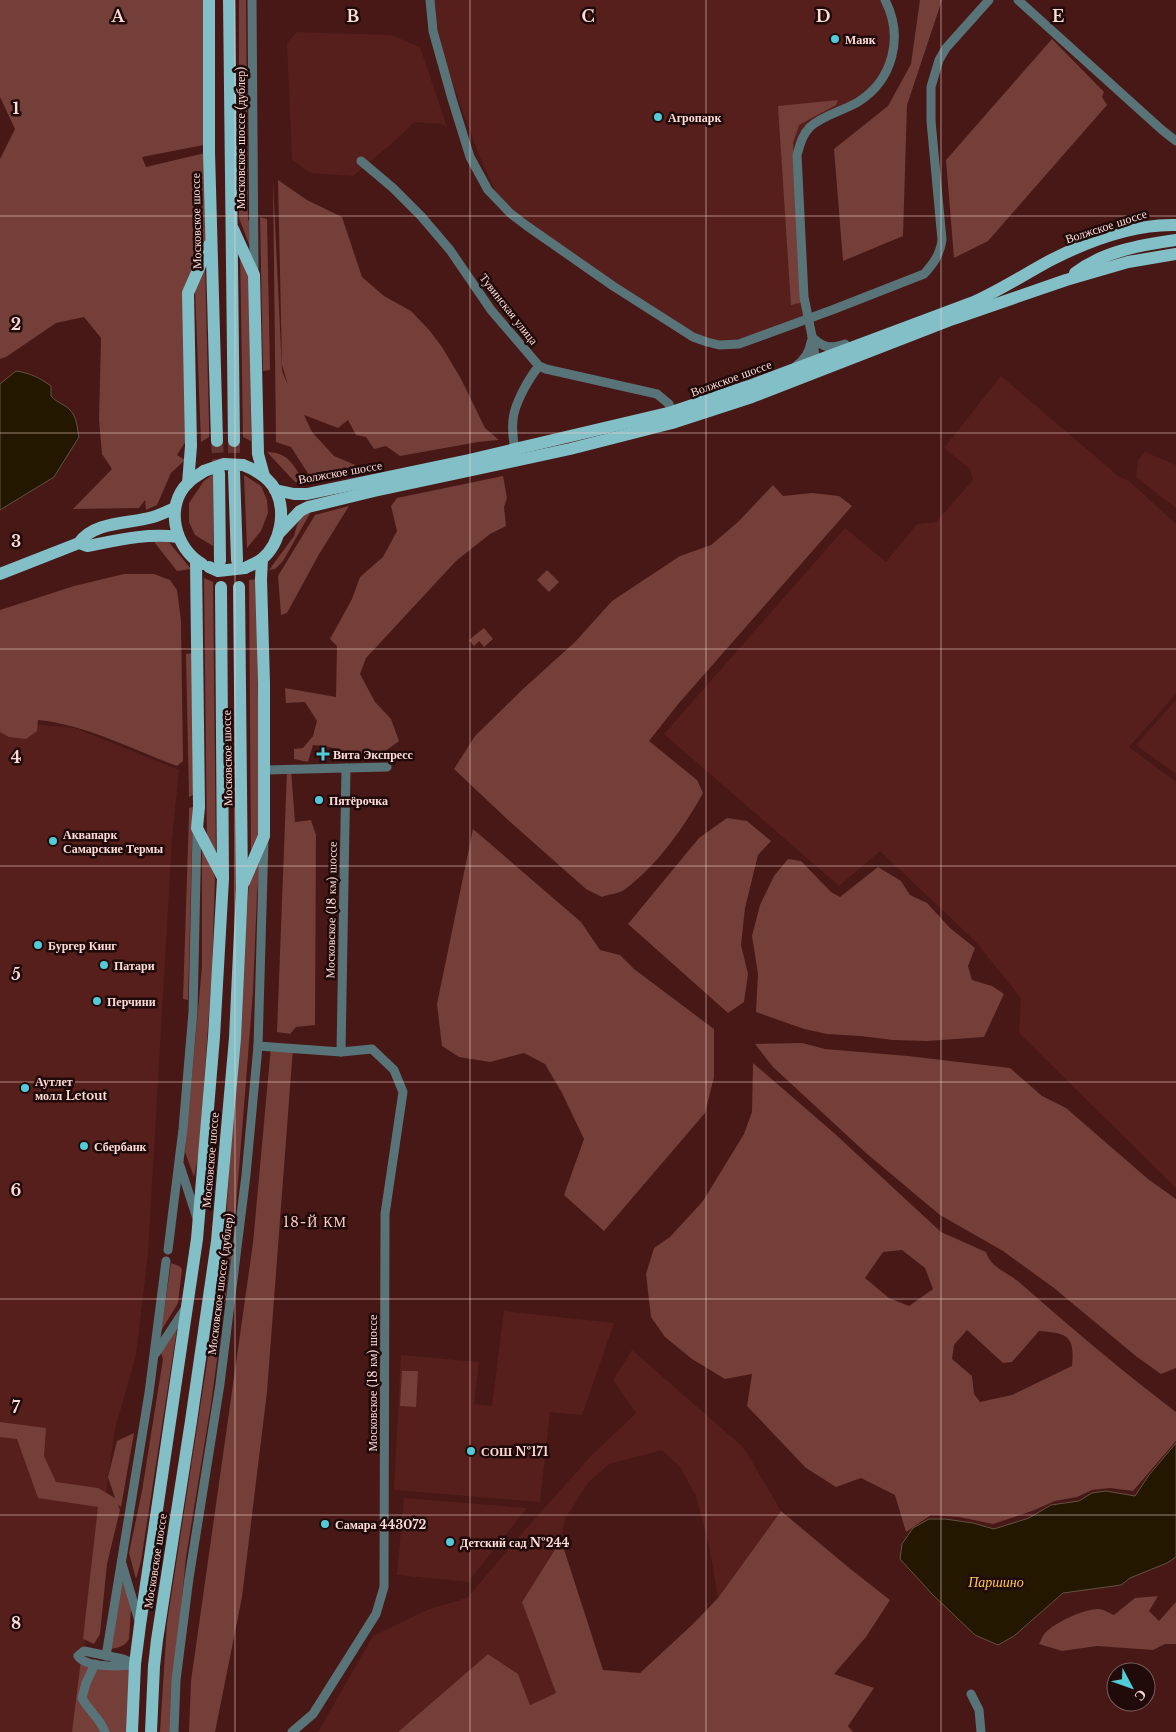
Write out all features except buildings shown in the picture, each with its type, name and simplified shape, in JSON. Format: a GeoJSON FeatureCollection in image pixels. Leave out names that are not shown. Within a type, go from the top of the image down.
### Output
{"type":"FeatureCollection","features":[{"type":"Feature","properties":{"kind":"main road","name":"Московское шоссе"},"geometry":{"type":"LineString","coordinates":[[209,0],[209,152],[217,441]]}},
{"type":"Feature","properties":{"kind":"main road"},"geometry":{"type":"LineString","coordinates":[[229,0],[234,440]]}},
{"type":"Feature","properties":{"kind":"main road","name":"Волжское шоссе"},"geometry":{"type":"LineString","coordinates":[[262,559],[279,533],[300,511],[312,506],[672,423],[775,389],[879,337],[995,292],[1049,261],[1084,245],[1154,224],[1176,223]]}},
{"type":"Feature","properties":{"kind":"main road"},"geometry":{"type":"LineString","coordinates":[[231,224],[254,275],[258,454],[264,476]]}},
{"type":"Feature","properties":{"kind":"main road"},"geometry":{"type":"LineString","coordinates":[[1066,280],[1088,265],[1114,253],[1136,246],[1176,240]]}},
{"type":"Feature","properties":{"kind":"main road"},"geometry":{"type":"LineString","coordinates":[[188,483],[191,446],[188,293],[211,242]]}},
{"type":"Feature","properties":{"kind":"main road","name":"Волжское шоссе"},"geometry":{"type":"LineString","coordinates":[[276,490],[294,494],[307,494],[470,460],[672,412],[815,362],[835,360],[1066,280],[1128,262],[1176,254]]}},
{"type":"Feature","properties":{"kind":"main road"},"geometry":{"type":"LineString","coordinates":[[242,888],[264,836],[264,684],[260,580],[262,559],[218,571],[196,561],[178,537],[174,522],[175,508],[179,495],[188,483],[204,471],[224,464],[238,469],[254,469],[264,476],[276,490],[281,512],[279,533]]}},
{"type":"Feature","properties":{"kind":"main road"},"geometry":{"type":"LineString","coordinates":[[238,469],[241,564]]}},
{"type":"Feature","properties":{"kind":"main road"},"geometry":{"type":"LineString","coordinates":[[219,473],[220,561]]}},
{"type":"Feature","properties":{"kind":"main road"},"geometry":{"type":"LineString","coordinates":[[0,574],[80,543],[85,535],[102,527],[154,517],[175,508]]}},
{"type":"Feature","properties":{"kind":"main road"},"geometry":{"type":"LineString","coordinates":[[80,543],[88,546],[144,536],[178,537]]}},
{"type":"Feature","properties":{"kind":"main road"},"geometry":{"type":"LineString","coordinates":[[196,561],[199,807],[197,828],[223,879]]}},
{"type":"Feature","properties":{"kind":"main road","name":"Московское шоссе"},"geometry":{"type":"LineString","coordinates":[[132,1732],[135,1664],[140,1625],[189,1304],[199,1222],[214,1037],[223,879],[221,587]]}},
{"type":"Feature","properties":{"kind":"main road","name":"Московское шоссе"},"geometry":{"type":"LineString","coordinates":[[151,1732],[154,1666],[214,1262],[235,1038],[242,888],[238,587]]}},
{"type":"Feature","properties":{"kind":"main road"},"geometry":{"type":"LineString","coordinates":[[194,1258],[214,1262]]}},
{"type":"Feature","properties":{"kind":"main road"},"geometry":{"type":"LineString","coordinates":[[135,1664],[154,1666]]}},
{"type":"Feature","properties":{"kind":"street","name":"Московское шоссе (дублер)"},"geometry":{"type":"LineString","coordinates":[[252,0],[254,275]]}},
{"type":"Feature","properties":{"kind":"street"},"geometry":{"type":"LineString","coordinates":[[430,0],[432,31],[470,157],[488,190],[510,213],[613,286],[693,337],[720,344],[738,344],[809,319],[924,274],[934,263],[940,251],[942,240],[931,121],[932,87],[939,60],[946,48],[989,0]]}},
{"type":"Feature","properties":{"kind":"street"},"geometry":{"type":"LineString","coordinates":[[775,389],[786,380],[812,369],[815,362],[804,297],[797,155],[801,140],[809,128],[822,119],[846,109],[867,96],[881,80],[889,66],[893,53],[895,30],[885,0]]}},
{"type":"Feature","properties":{"kind":"street"},"geometry":{"type":"LineString","coordinates":[[1018,0],[1176,141]]}},
{"type":"Feature","properties":{"kind":"street","name":"Тувинская улица"},"geometry":{"type":"LineString","coordinates":[[361,161],[393,188],[421,216],[450,250],[491,310],[539,366]]}},
{"type":"Feature","properties":{"kind":"street"},"geometry":{"type":"LineString","coordinates":[[812,337],[818,343],[830,348],[865,336],[873,335],[879,337]]}},
{"type":"Feature","properties":{"kind":"street"},"geometry":{"type":"LineString","coordinates":[[787,372],[805,358],[812,337]]}},
{"type":"Feature","properties":{"kind":"street"},"geometry":{"type":"LineString","coordinates":[[516,449],[512,424],[514,415],[532,376],[539,366],[657,394],[670,404],[672,412]]}},
{"type":"Feature","properties":{"kind":"street"},"geometry":{"type":"LineString","coordinates":[[265,770],[387,767]]}},
{"type":"Feature","properties":{"kind":"street","name":"Московское (18 км) шоссе"},"geometry":{"type":"LineString","coordinates":[[341,1052],[346,768]]}},
{"type":"Feature","properties":{"kind":"street"},"geometry":{"type":"LineString","coordinates":[[168,1250],[179,1164],[193,1012],[197,828]]}},
{"type":"Feature","properties":{"kind":"street","name":"Московское шоссе (дублер)"},"geometry":{"type":"LineString","coordinates":[[174,1732],[176,1680],[189,1578],[220,1384],[236,1262],[258,1046],[264,836]]}},
{"type":"Feature","properties":{"kind":"street","name":"Московское (18 км) шоссе"},"geometry":{"type":"LineString","coordinates":[[258,1046],[341,1052],[372,1049],[394,1070],[403,1092],[385,1214],[384,1587],[376,1614],[312,1714],[292,1732]]}},
{"type":"Feature","properties":{"kind":"street"},"geometry":{"type":"LineString","coordinates":[[179,1164],[199,1222]]}},
{"type":"Feature","properties":{"kind":"street"},"geometry":{"type":"LineString","coordinates":[[106,1656],[143,1434],[166,1261]]}},
{"type":"Feature","properties":{"kind":"street"},"geometry":{"type":"LineString","coordinates":[[154,1355],[189,1304]]}},
{"type":"Feature","properties":{"kind":"street"},"geometry":{"type":"LineString","coordinates":[[122,1562],[140,1625]]}},
{"type":"Feature","properties":{"kind":"street"},"geometry":{"type":"LineString","coordinates":[[84,1651],[124,1659],[135,1664],[123,1667],[96,1664],[81,1660],[78,1656],[84,1651]]}},
{"type":"Feature","properties":{"kind":"street"},"geometry":{"type":"LineString","coordinates":[[96,1664],[86,1683],[82,1698],[86,1706],[102,1724],[105,1732]]}},
{"type":"Feature","properties":{"kind":"street"},"geometry":{"type":"LineString","coordinates":[[971,1694],[979,1710],[981,1732]]}},
{"type":"Feature","properties":{"kind":"shaded area"},"geometry":{"type":"Polygon","coordinates":[[[0,0],[209,0],[209,144],[142,157],[146,167],[209,152],[211,242],[188,293],[191,433],[177,455],[185,460],[171,473],[157,505],[146,510],[145,500],[139,508],[73,509],[112,469],[102,454],[99,420],[101,338],[84,317],[56,323],[6,357],[0,359],[0,159],[15,129],[0,97],[0,0]]]}},
{"type":"Feature","properties":{"kind":"shaded area"},"geometry":{"type":"Polygon","coordinates":[[[239,0],[246,0],[248,220],[251,221],[250,247],[239,218],[239,0]]]}},
{"type":"Feature","properties":{"kind":"shaded area"},"geometry":{"type":"Polygon","coordinates":[[[430,0],[884,0],[894,43],[886,72],[867,96],[809,128],[797,155],[809,319],[739,344],[707,342],[661,317],[502,206],[479,155],[433,31],[430,0]]]}},
{"type":"Feature","properties":{"kind":"shaded area"},"geometry":{"type":"Polygon","coordinates":[[[920,0],[942,0],[907,105],[903,236],[843,261],[834,149],[888,106],[911,64],[920,0]]]}},
{"type":"Feature","properties":{"kind":"shaded area"},"geometry":{"type":"Polygon","coordinates":[[[297,32],[391,35],[420,47],[447,127],[441,124],[414,122],[353,176],[310,173],[292,160],[287,43],[297,32]]]}},
{"type":"Feature","properties":{"kind":"shaded area"},"geometry":{"type":"Polygon","coordinates":[[[1052,39],[1104,92],[1102,97],[1107,105],[988,241],[954,258],[946,160],[1052,39]]]}},
{"type":"Feature","properties":{"kind":"shaded area"},"geometry":{"type":"Polygon","coordinates":[[[838,100],[836,105],[799,125],[793,143],[803,302],[791,305],[778,106],[838,100]]]}},
{"type":"Feature","properties":{"kind":"shaded area"},"geometry":{"type":"Polygon","coordinates":[[[273,180],[282,371],[288,385],[282,365],[278,180],[307,200],[342,217],[362,277],[384,296],[411,311],[430,331],[461,379],[485,428],[499,440],[400,456],[386,446],[374,449],[366,437],[356,435],[348,420],[338,428],[304,415],[312,432],[334,456],[360,467],[309,475],[291,447],[276,442],[273,180]]]}},
{"type":"Feature","properties":{"kind":"shaded area"},"geometry":{"type":"Polygon","coordinates":[[[260,217],[267,219],[270,370],[263,371],[260,217]]]}},
{"type":"Feature","properties":{"kind":"shaded area"},"geometry":{"type":"Polygon","coordinates":[[[240,244],[250,267],[251,441],[243,437],[240,244]]]}},
{"type":"Feature","properties":{"kind":"shaded area"},"geometry":{"type":"Polygon","coordinates":[[[205,265],[209,437],[201,442],[195,290],[205,265]]]}},
{"type":"Feature","properties":{"kind":"shaded area"},"geometry":{"type":"Polygon","coordinates":[[[1001,376],[1118,476],[1128,480],[1176,524],[1176,694],[1129,747],[1176,782],[1176,1188],[1019,1033],[1021,998],[975,941],[880,851],[839,886],[664,734],[845,528],[886,562],[917,524],[936,522],[973,480],[970,469],[944,448],[1001,376]]]}},
{"type":"Feature","properties":{"kind":"shaded area"},"geometry":{"type":"Polygon","coordinates":[[[267,452],[286,457],[304,483],[295,482],[267,452]]]}},
{"type":"Feature","properties":{"kind":"shaded area"},"geometry":{"type":"Polygon","coordinates":[[[1145,452],[1176,465],[1176,508],[1136,477],[1138,461],[1145,452]]]}},
{"type":"Feature","properties":{"kind":"shaded area"},"geometry":{"type":"Polygon","coordinates":[[[213,474],[213,546],[195,535],[189,522],[189,503],[204,481],[213,474]]]}},
{"type":"Feature","properties":{"kind":"shaded area"},"geometry":{"type":"Polygon","coordinates":[[[244,475],[261,486],[267,500],[268,513],[261,531],[247,548],[244,475]]]}},
{"type":"Feature","properties":{"kind":"shaded area"},"geometry":{"type":"Polygon","coordinates":[[[503,476],[507,498],[504,507],[506,526],[490,534],[456,561],[366,658],[360,674],[375,702],[391,719],[399,741],[373,760],[329,747],[313,745],[308,762],[294,759],[294,749],[303,748],[313,736],[317,721],[305,702],[286,703],[285,688],[336,697],[337,646],[330,639],[352,599],[360,577],[383,557],[397,531],[391,506],[397,498],[503,476]]]}},
{"type":"Feature","properties":{"kind":"shaded area"},"geometry":{"type":"Polygon","coordinates":[[[773,485],[783,496],[812,493],[839,496],[852,506],[679,703],[649,741],[697,780],[703,793],[679,832],[647,870],[624,890],[602,897],[586,889],[454,769],[475,736],[575,642],[612,601],[680,556],[711,545],[738,522],[773,485]]]}},
{"type":"Feature","properties":{"kind":"shaded area"},"geometry":{"type":"Polygon","coordinates":[[[349,506],[318,556],[287,613],[281,615],[278,576],[315,515],[349,506]]]}},
{"type":"Feature","properties":{"kind":"shaded area"},"geometry":{"type":"Polygon","coordinates":[[[305,508],[312,510],[283,561],[275,569],[269,570],[294,536],[305,508]]]}},
{"type":"Feature","properties":{"kind":"shaded area"},"geometry":{"type":"Polygon","coordinates":[[[163,535],[191,569],[177,571],[151,538],[163,535]]]}},
{"type":"Feature","properties":{"kind":"shaded area"},"geometry":{"type":"Polygon","coordinates":[[[547,570],[559,582],[549,592],[537,580],[547,570]]]}},
{"type":"Feature","properties":{"kind":"shaded area"},"geometry":{"type":"Polygon","coordinates":[[[124,574],[154,574],[170,580],[177,590],[181,621],[183,761],[177,766],[91,732],[38,720],[37,731],[26,739],[9,737],[0,732],[0,610],[74,586],[124,574]]]}},
{"type":"Feature","properties":{"kind":"shaded area"},"geometry":{"type":"Polygon","coordinates":[[[204,578],[213,582],[216,859],[207,843],[204,578]]]}},
{"type":"Feature","properties":{"kind":"shaded area"},"geometry":{"type":"Polygon","coordinates":[[[257,579],[259,835],[251,856],[249,580],[257,579]]]}},
{"type":"Feature","properties":{"kind":"shaded area"},"geometry":{"type":"Polygon","coordinates":[[[484,628],[493,639],[484,647],[479,641],[474,646],[469,640],[484,628]]]}},
{"type":"Feature","properties":{"kind":"shaded area"},"geometry":{"type":"Polygon","coordinates":[[[193,653],[193,795],[189,797],[186,654],[193,653]]]}},
{"type":"Feature","properties":{"kind":"shaded area"},"geometry":{"type":"Polygon","coordinates":[[[1176,700],[1176,774],[1136,745],[1176,700]]]}},
{"type":"Feature","properties":{"kind":"shaded area"},"geometry":{"type":"Polygon","coordinates":[[[0,721],[75,728],[179,770],[172,839],[148,1253],[136,1355],[115,1429],[72,1732],[0,1732],[0,721]]]}},
{"type":"Feature","properties":{"kind":"shaded area"},"geometry":{"type":"Polygon","coordinates":[[[287,770],[291,770],[295,822],[311,820],[316,835],[315,1025],[296,1027],[290,1034],[277,1032],[287,770]]]}},
{"type":"Feature","properties":{"kind":"shaded area"},"geometry":{"type":"Polygon","coordinates":[[[193,807],[188,1000],[183,999],[189,808],[193,807]]]}},
{"type":"Feature","properties":{"kind":"shaded area"},"geometry":{"type":"Polygon","coordinates":[[[727,818],[747,821],[771,841],[758,855],[745,908],[741,945],[748,974],[744,1002],[728,1013],[628,924],[699,838],[727,818]]]}},
{"type":"Feature","properties":{"kind":"shaded area"},"geometry":{"type":"Polygon","coordinates":[[[473,829],[581,922],[600,950],[620,955],[634,969],[714,1029],[714,1077],[705,1113],[604,1231],[564,1195],[584,1139],[562,1093],[545,1064],[524,1053],[490,1062],[459,1057],[442,1046],[437,1004],[473,829]]]}},
{"type":"Feature","properties":{"kind":"shaded area"},"geometry":{"type":"Polygon","coordinates":[[[202,844],[215,877],[212,971],[199,1153],[194,1177],[185,1152],[202,967],[202,844]]]}},
{"type":"Feature","properties":{"kind":"shaded area"},"geometry":{"type":"Polygon","coordinates":[[[262,848],[257,894],[253,992],[236,1207],[233,1234],[225,1234],[249,881],[262,848]]]}},
{"type":"Feature","properties":{"kind":"shaded area"},"geometry":{"type":"Polygon","coordinates":[[[788,859],[801,861],[831,892],[840,897],[878,867],[901,881],[910,895],[927,903],[950,928],[975,948],[968,966],[972,980],[992,986],[1004,994],[984,1037],[927,1041],[827,1034],[804,1029],[756,1012],[758,974],[752,936],[760,905],[774,876],[788,859]]]}},
{"type":"Feature","properties":{"kind":"shaded area"},"geometry":{"type":"Polygon","coordinates":[[[802,1043],[825,1049],[908,1056],[1010,1068],[1042,1096],[1066,1108],[1148,1179],[1176,1199],[1176,1368],[1161,1374],[1137,1357],[1054,1288],[1003,1251],[940,1215],[866,1153],[773,1067],[755,1044],[802,1043]]]}},
{"type":"Feature","properties":{"kind":"shaded area"},"geometry":{"type":"Polygon","coordinates":[[[271,1046],[293,1048],[267,1392],[242,1597],[215,1732],[189,1732],[191,1681],[253,1243],[271,1046]]]}},
{"type":"Feature","properties":{"kind":"shaded area"},"geometry":{"type":"Polygon","coordinates":[[[753,1063],[834,1133],[941,1232],[986,1252],[996,1266],[1019,1282],[1096,1348],[1176,1412],[1176,1441],[1133,1491],[1110,1488],[1092,1490],[1077,1497],[1055,1501],[993,1524],[959,1517],[931,1515],[906,1532],[895,1495],[861,1478],[836,1487],[806,1468],[747,1406],[752,1374],[725,1379],[692,1359],[665,1337],[651,1317],[646,1274],[654,1248],[670,1237],[703,1201],[744,1134],[752,1112],[753,1063]],[[902,1250],[883,1252],[865,1278],[889,1298],[909,1306],[933,1289],[925,1268],[902,1250]],[[967,1330],[954,1345],[952,1359],[972,1376],[974,1394],[980,1402],[1012,1395],[1072,1366],[1071,1342],[1063,1335],[1039,1331],[1012,1362],[1003,1363],[967,1330]]]}},
{"type":"Feature","properties":{"kind":"shaded area"},"geometry":{"type":"Polygon","coordinates":[[[223,1241],[233,1242],[211,1404],[186,1557],[175,1669],[172,1732],[160,1732],[167,1623],[210,1343],[223,1241]]]}},
{"type":"Feature","properties":{"kind":"shaded area"},"geometry":{"type":"Polygon","coordinates":[[[171,1263],[182,1269],[178,1303],[161,1331],[171,1263]]]}},
{"type":"Feature","properties":{"kind":"shaded area","name":"СОШ №171"},"geometry":{"type":"Polygon","coordinates":[[[504,1311],[614,1323],[582,1415],[550,1412],[540,1502],[394,1490],[401,1355],[479,1362],[474,1404],[492,1406],[504,1311]]]}},
{"type":"Feature","properties":{"kind":"shaded area"},"geometry":{"type":"Polygon","coordinates":[[[177,1329],[141,1561],[136,1579],[129,1553],[142,1491],[163,1359],[161,1353],[177,1329]]]}},
{"type":"Feature","properties":{"kind":"shaded area"},"geometry":{"type":"Polygon","coordinates":[[[632,1350],[744,1448],[781,1511],[718,1598],[709,1545],[696,1496],[680,1467],[662,1450],[609,1464],[587,1484],[565,1519],[561,1540],[522,1602],[556,1693],[530,1705],[518,1674],[488,1654],[398,1732],[318,1732],[373,1636],[429,1609],[467,1598],[591,1456],[636,1413],[613,1380],[632,1350]]]}},
{"type":"Feature","properties":{"kind":"shaded area"},"geometry":{"type":"Polygon","coordinates":[[[402,1371],[418,1371],[416,1407],[400,1406],[402,1371]]]}},
{"type":"Feature","properties":{"kind":"shaded area"},"geometry":{"type":"Polygon","coordinates":[[[0,1422],[46,1428],[44,1456],[56,1482],[98,1488],[115,1498],[108,1477],[117,1441],[134,1433],[121,1507],[118,1505],[120,1510],[107,1564],[100,1634],[94,1644],[83,1639],[98,1507],[38,1498],[17,1439],[0,1437],[0,1422]]]}},
{"type":"Feature","properties":{"kind":"shaded area","name":"Детский сад №244"},"geometry":{"type":"Polygon","coordinates":[[[404,1498],[527,1508],[468,1582],[397,1575],[404,1498]]]}},
{"type":"Feature","properties":{"kind":"shaded area"},"geometry":{"type":"Polygon","coordinates":[[[781,1511],[890,1600],[866,1637],[834,1674],[874,1688],[848,1726],[853,1732],[398,1732],[488,1654],[518,1674],[530,1705],[556,1693],[522,1602],[561,1540],[603,1670],[640,1673],[718,1598],[781,1511]]]}},
{"type":"Feature","properties":{"kind":"shaded area"},"geometry":{"type":"Polygon","coordinates":[[[123,1574],[131,1609],[129,1639],[121,1646],[111,1649],[123,1574]]]}},
{"type":"Feature","properties":{"kind":"shaded area"},"geometry":{"type":"Polygon","coordinates":[[[1158,1596],[1149,1611],[1159,1621],[1176,1602],[1176,1644],[1165,1644],[1153,1650],[1097,1646],[1062,1651],[1039,1644],[1049,1629],[1078,1614],[1099,1609],[1114,1615],[1135,1598],[1158,1596]]]}},
{"type":"Feature","properties":{"kind":"shaded area"},"geometry":{"type":"Polygon","coordinates":[[[81,1660],[135,1664],[132,1732],[72,1732],[81,1660]]]}},
{"type":"Feature","properties":{"kind":"water"},"geometry":{"type":"Polygon","coordinates":[[[16,371],[35,376],[51,386],[51,396],[68,408],[74,416],[79,437],[54,477],[0,510],[0,384],[16,371]]]}},
{"type":"Feature","properties":{"kind":"water","name":"Паршино"},"geometry":{"type":"Polygon","coordinates":[[[1176,1443],[1176,1557],[1167,1563],[1130,1578],[1121,1585],[1063,1593],[1014,1636],[998,1645],[975,1635],[933,1595],[900,1559],[902,1544],[913,1528],[929,1519],[973,1523],[994,1529],[1029,1518],[1051,1505],[1079,1501],[1092,1493],[1106,1491],[1135,1496],[1149,1475],[1176,1443]]]}},
{"type":"Feature","properties":{"kind":"tunnel"},"geometry":{"type":"LineString","coordinates":[[217,441],[219,473]]}},
{"type":"Feature","properties":{"kind":"tunnel"},"geometry":{"type":"LineString","coordinates":[[234,441],[234,472]]}},
{"type":"Feature","properties":{"kind":"place","name":"Маяк"},"geometry":{"type":"Point","coordinates":[835,39]}},
{"type":"Feature","properties":{"kind":"place","name":"Агропарк"},"geometry":{"type":"Point","coordinates":[658,117]}},
{"type":"Feature","properties":{"kind":"place","name":"Вита Экспресс"},"geometry":{"type":"Point","coordinates":[323,754]}},
{"type":"Feature","properties":{"kind":"place","name":"Пятёрочка"},"geometry":{"type":"Point","coordinates":[319,800]}},
{"type":"Feature","properties":{"kind":"place","name":"Аквапарк Самарские Термы"},"geometry":{"type":"Point","coordinates":[53,841]}},
{"type":"Feature","properties":{"kind":"place","name":"Бургер Кинг"},"geometry":{"type":"Point","coordinates":[38,945]}},
{"type":"Feature","properties":{"kind":"place","name":"Патари"},"geometry":{"type":"Point","coordinates":[104,965]}},
{"type":"Feature","properties":{"kind":"place","name":"Перчини"},"geometry":{"type":"Point","coordinates":[97,1001]}},
{"type":"Feature","properties":{"kind":"place","name":"Аутлет молл Letout"},"geometry":{"type":"Point","coordinates":[25,1088]}},
{"type":"Feature","properties":{"kind":"place","name":"Сбербанк"},"geometry":{"type":"Point","coordinates":[84,1146]}},
{"type":"Feature","properties":{"kind":"place","name":"СОШ №171"},"geometry":{"type":"Point","coordinates":[471,1451]}},
{"type":"Feature","properties":{"kind":"place","name":"Самара 443072"},"geometry":{"type":"Point","coordinates":[325,1524]}},
{"type":"Feature","properties":{"kind":"place","name":"Детский сад №244"},"geometry":{"type":"Point","coordinates":[450,1542]}},
{"type":"Feature","properties":{"kind":"district","name":"18-Й КМ"},"geometry":{"type":"Point","coordinates":[315,1222]}}]}
